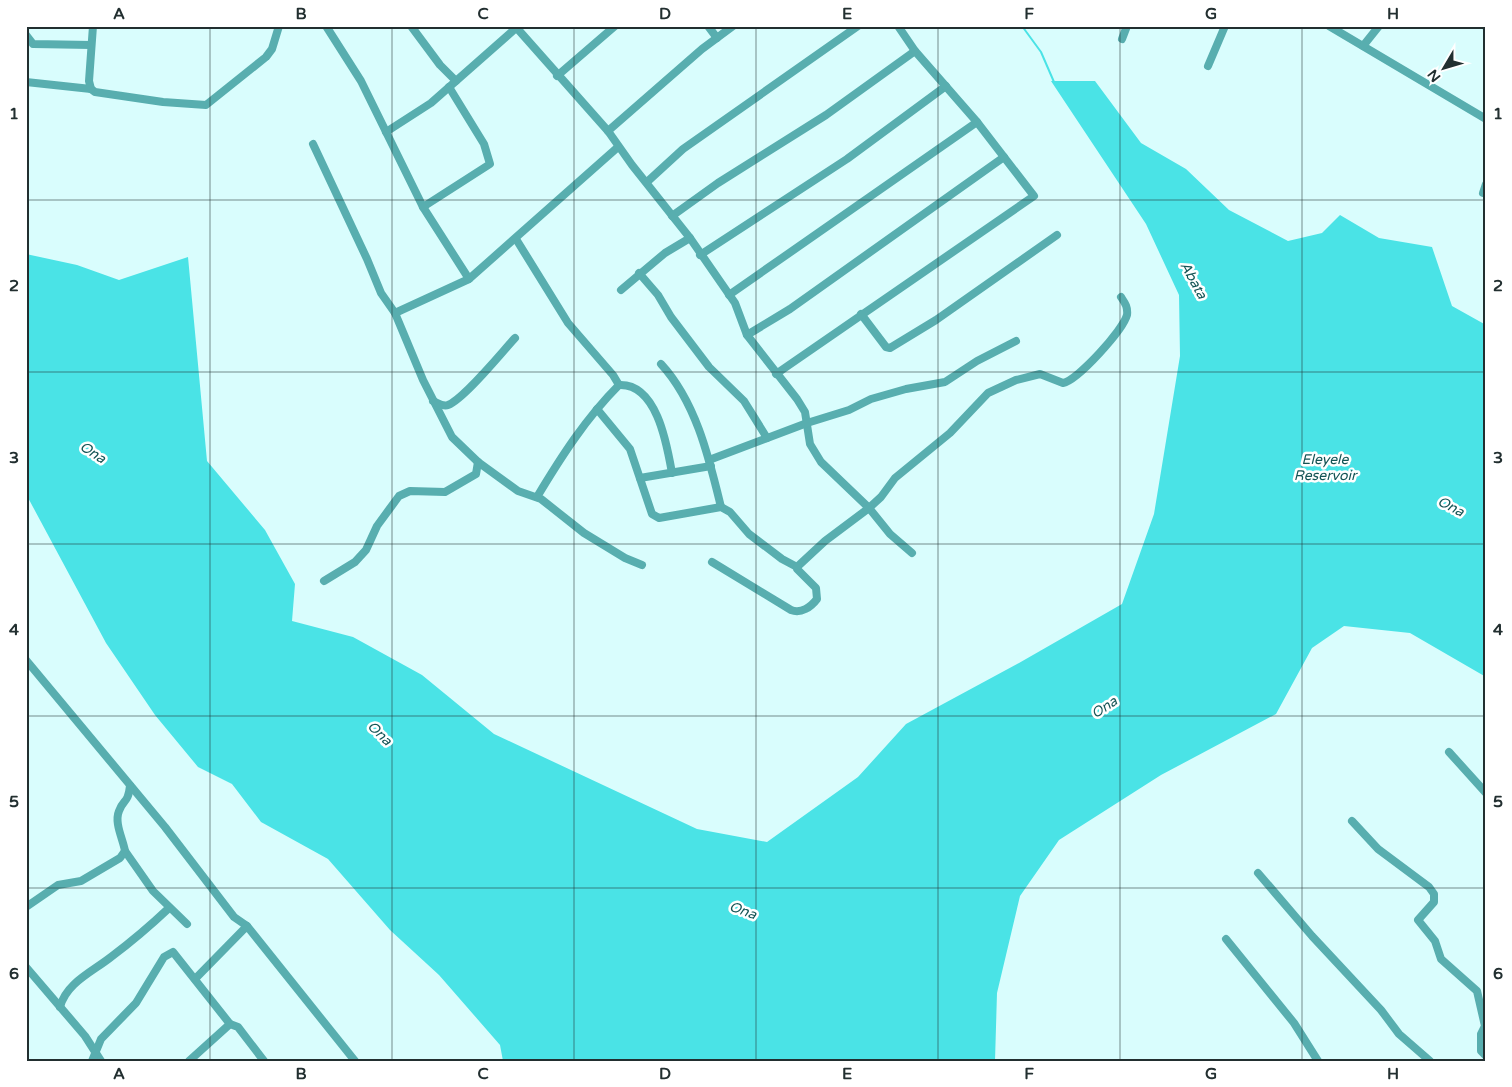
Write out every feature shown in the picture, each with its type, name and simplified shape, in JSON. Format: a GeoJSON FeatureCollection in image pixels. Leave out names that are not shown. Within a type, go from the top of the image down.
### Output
{"type":"FeatureCollection","features":[{"type":"Feature","properties":{"kind":"street"},"geometry":{"type":"LineString","coordinates":[[91,89],[89,81],[93,26]]}},
{"type":"Feature","properties":{"kind":"street"},"geometry":{"type":"LineString","coordinates":[[26,82],[91,89],[95,92],[163,102],[206,105],[266,57],[272,49],[280,26]]}},
{"type":"Feature","properties":{"kind":"street"},"geometry":{"type":"LineString","coordinates":[[326,26],[361,81],[423,207],[469,279]]}},
{"type":"Feature","properties":{"kind":"street"},"geometry":{"type":"LineString","coordinates":[[411,26],[440,65],[456,81]]}},
{"type":"Feature","properties":{"kind":"street"},"geometry":{"type":"LineString","coordinates":[[557,76],[615,26]]}},
{"type":"Feature","properties":{"kind":"street"},"geometry":{"type":"LineString","coordinates":[[708,26],[716,38]]}},
{"type":"Feature","properties":{"kind":"street"},"geometry":{"type":"LineString","coordinates":[[608,131],[732,26]]}},
{"type":"Feature","properties":{"kind":"street"},"geometry":{"type":"LineString","coordinates":[[647,182],[683,149],[858,26]]}},
{"type":"Feature","properties":{"kind":"street"},"geometry":{"type":"LineString","coordinates":[[776,374],[1034,196],[977,122],[915,51],[898,26]]}},
{"type":"Feature","properties":{"kind":"street"},"geometry":{"type":"LineString","coordinates":[[1122,39],[1128,26]]}},
{"type":"Feature","properties":{"kind":"street"},"geometry":{"type":"LineString","coordinates":[[1208,66],[1225,26]]}},
{"type":"Feature","properties":{"kind":"street"},"geometry":{"type":"LineString","coordinates":[[1329,26],[1486,119]]}},
{"type":"Feature","properties":{"kind":"street"},"geometry":{"type":"LineString","coordinates":[[1363,46],[1379,26]]}},
{"type":"Feature","properties":{"kind":"street"},"geometry":{"type":"LineString","coordinates":[[386,132],[420,112],[515,27],[608,131],[618,147],[690,238],[740,312],[747,335],[805,412],[810,444],[818,457],[869,508],[890,534],[912,553]]}},
{"type":"Feature","properties":{"kind":"street"},"geometry":{"type":"LineString","coordinates":[[26,35],[33,44],[91,45]]}},
{"type":"Feature","properties":{"kind":"street"},"geometry":{"type":"LineString","coordinates":[[672,216],[718,183],[826,115],[915,51]]}},
{"type":"Feature","properties":{"kind":"street"},"geometry":{"type":"LineString","coordinates":[[700,255],[820,177],[946,86]]}},
{"type":"Feature","properties":{"kind":"street"},"geometry":{"type":"LineString","coordinates":[[423,207],[490,164],[484,144],[449,87]]}},
{"type":"Feature","properties":{"kind":"street"},"geometry":{"type":"LineString","coordinates":[[729,295],[977,122]]}},
{"type":"Feature","properties":{"kind":"street"},"geometry":{"type":"LineString","coordinates":[[313,144],[367,258],[381,293],[395,313],[433,401],[452,437],[478,462],[518,491],[537,497],[584,533],[624,558],[642,566]]}},
{"type":"Feature","properties":{"kind":"street"},"geometry":{"type":"LineString","coordinates":[[395,313],[469,279],[618,147]]}},
{"type":"Feature","properties":{"kind":"street"},"geometry":{"type":"LineString","coordinates":[[747,335],[790,309],[1004,157]]}},
{"type":"Feature","properties":{"kind":"street"},"geometry":{"type":"LineString","coordinates":[[1482,193],[1486,184]]}},
{"type":"Feature","properties":{"kind":"street"},"geometry":{"type":"LineString","coordinates":[[861,314],[886,347],[890,348],[936,320],[1057,235]]}},
{"type":"Feature","properties":{"kind":"street"},"geometry":{"type":"LineString","coordinates":[[621,290],[665,253],[690,238]]}},
{"type":"Feature","properties":{"kind":"street"},"geometry":{"type":"LineString","coordinates":[[516,239],[568,323],[613,375],[619,385],[635,388],[655,409],[668,447],[672,473]]}},
{"type":"Feature","properties":{"kind":"street"},"geometry":{"type":"LineString","coordinates":[[639,273],[658,295],[671,317],[709,367],[744,401],[767,438]]}},
{"type":"Feature","properties":{"kind":"street"},"geometry":{"type":"LineString","coordinates":[[797,567],[825,541],[869,508],[881,497],[895,478],[950,433],[988,393],[1029,375],[1045,374],[1063,383],[1074,378],[1107,344],[1125,322],[1128,312],[1121,297]]}},
{"type":"Feature","properties":{"kind":"street"},"geometry":{"type":"LineString","coordinates":[[433,401],[442,406],[448,405],[459,397],[515,338]]}},
{"type":"Feature","properties":{"kind":"street"},"geometry":{"type":"LineString","coordinates":[[640,478],[672,473],[710,463],[767,438],[849,410],[891,393],[945,382],[977,361],[1016,341]]}},
{"type":"Feature","properties":{"kind":"street"},"geometry":{"type":"LineString","coordinates":[[661,364],[678,386],[710,463],[721,507]]}},
{"type":"Feature","properties":{"kind":"street"},"geometry":{"type":"LineString","coordinates":[[537,497],[554,468],[597,409],[619,385]]}},
{"type":"Feature","properties":{"kind":"street"},"geometry":{"type":"LineString","coordinates":[[597,409],[630,449],[652,514],[660,518],[721,507],[730,512],[750,534],[782,559],[797,567],[816,588],[818,595],[815,602],[797,612],[712,562]]}},
{"type":"Feature","properties":{"kind":"street"},"geometry":{"type":"LineString","coordinates":[[324,581],[355,562],[377,526],[399,496],[410,491],[445,492],[476,474],[478,462]]}},
{"type":"Feature","properties":{"kind":"street"},"geometry":{"type":"LineString","coordinates":[[26,660],[165,826],[234,916],[247,926],[355,1061]]}},
{"type":"Feature","properties":{"kind":"street"},"geometry":{"type":"LineString","coordinates":[[1449,752],[1486,793]]}},
{"type":"Feature","properties":{"kind":"street"},"geometry":{"type":"LineString","coordinates":[[130,786],[128,799],[119,811],[117,823],[125,852],[153,890],[187,924]]}},
{"type":"Feature","properties":{"kind":"street"},"geometry":{"type":"LineString","coordinates":[[1352,821],[1378,849],[1429,887],[1435,899],[1418,920],[1438,946],[1441,959],[1486,999]]}},
{"type":"Feature","properties":{"kind":"street"},"geometry":{"type":"LineString","coordinates":[[26,907],[58,885],[88,878],[120,858],[125,852]]}},
{"type":"Feature","properties":{"kind":"street"},"geometry":{"type":"LineString","coordinates":[[1258,872],[1312,936],[1381,1010],[1399,1034],[1430,1061]]}},
{"type":"Feature","properties":{"kind":"street"},"geometry":{"type":"LineString","coordinates":[[60,1008],[62,998],[74,985],[110,958],[169,908]]}},
{"type":"Feature","properties":{"kind":"street"},"geometry":{"type":"LineString","coordinates":[[195,979],[247,926]]}},
{"type":"Feature","properties":{"kind":"street"},"geometry":{"type":"LineString","coordinates":[[1226,939],[1294,1023],[1318,1061]]}},
{"type":"Feature","properties":{"kind":"street"},"geometry":{"type":"LineString","coordinates":[[92,1061],[101,1039],[136,1003],[164,957],[173,952],[230,1024],[238,1027],[264,1061]]}},
{"type":"Feature","properties":{"kind":"street"},"geometry":{"type":"LineString","coordinates":[[26,967],[96,1051],[101,1061]]}},
{"type":"Feature","properties":{"kind":"street"},"geometry":{"type":"LineString","coordinates":[[1477,991],[1485,1026],[1481,1034],[1481,1051],[1486,1056]]}},
{"type":"Feature","properties":{"kind":"street"},"geometry":{"type":"LineString","coordinates":[[189,1061],[230,1024]]}},
{"type":"Feature","properties":{"kind":"water","name":"Eleyele Reservoir"},"geometry":{"type":"Polygon","coordinates":[[[1051,81],[1095,81],[1141,143],[1186,169],[1229,210],[1288,241],[1322,233],[1340,215],[1379,238],[1432,247],[1452,306],[1486,325],[1486,677],[1410,633],[1344,626],[1312,648],[1276,714],[1161,775],[1059,840],[1020,896],[997,993],[995,1061],[503,1061],[500,1045],[439,975],[390,930],[328,859],[261,822],[232,784],[198,767],[155,715],[106,643],[26,494],[26,254],[77,265],[119,280],[188,257],[207,461],[265,530],[295,584],[292,621],[353,637],[422,675],[494,734],[697,829],[767,842],[858,777],[906,724],[1019,663],[1122,604],[1154,514],[1180,356],[1179,295],[1146,224],[1051,81]]]}},
{"type":"Feature","properties":{"kind":"waterway","name":"Abata"},"geometry":{"type":"LineString","coordinates":[[1022,26],[1041,52],[1054,82]]}},
{"type":"Feature","properties":{"kind":"water label","name":"Ona"},"geometry":{"type":"Point","coordinates":[93,452]}},
{"type":"Feature","properties":{"kind":"water label","name":"Ona"},"geometry":{"type":"Point","coordinates":[1451,506]}},
{"type":"Feature","properties":{"kind":"water label","name":"Ona"},"geometry":{"type":"Point","coordinates":[1104,707]}},
{"type":"Feature","properties":{"kind":"water label","name":"Ona"},"geometry":{"type":"Point","coordinates":[380,733]}},
{"type":"Feature","properties":{"kind":"water label","name":"Ona"},"geometry":{"type":"Point","coordinates":[743,910]}}]}
